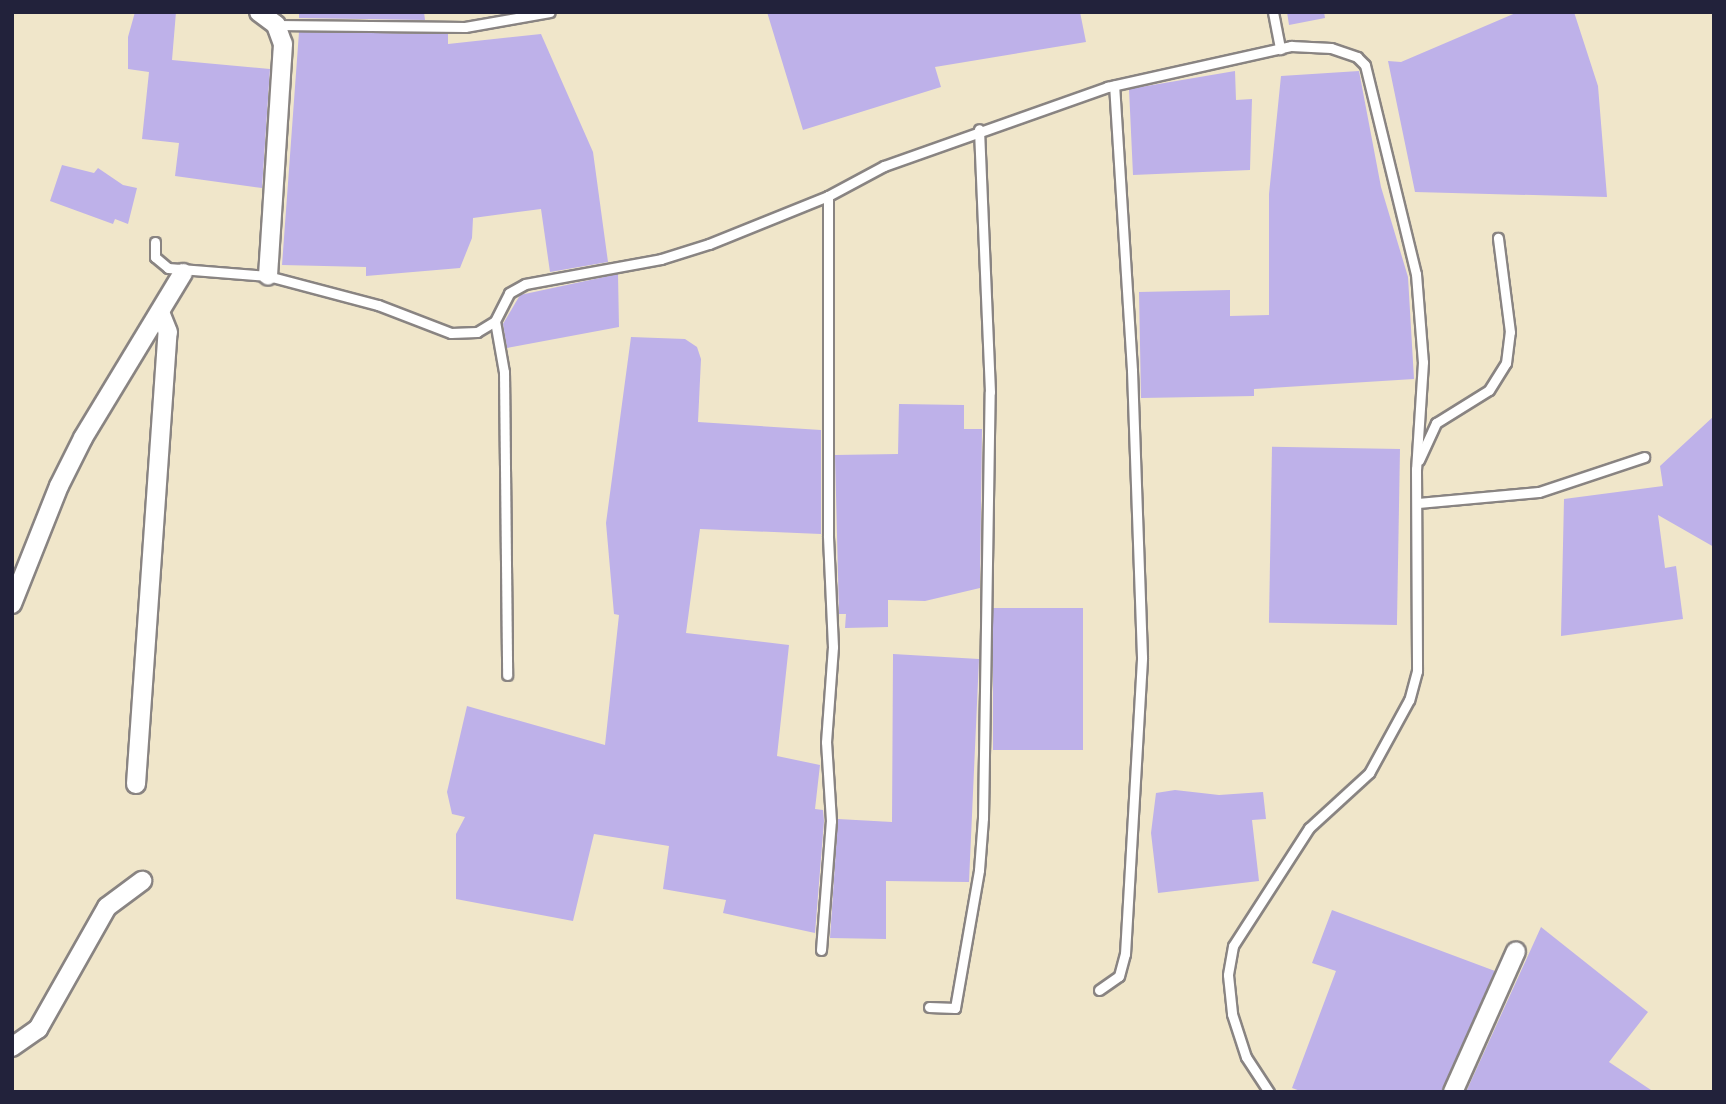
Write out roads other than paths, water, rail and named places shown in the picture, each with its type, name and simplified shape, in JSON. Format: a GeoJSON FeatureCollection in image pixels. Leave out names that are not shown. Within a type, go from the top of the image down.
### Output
{"type":"FeatureCollection","features":[{"type":"Feature","properties":{"kind":"street"},"geometry":{"type":"LineString","coordinates":[[259,12],[276,24],[283,44],[268,276]]}},
{"type":"Feature","properties":{"kind":"street"},"geometry":{"type":"LineString","coordinates":[[12,604],[59,486],[83,438],[183,273]]}},
{"type":"Feature","properties":{"kind":"street"},"geometry":{"type":"LineString","coordinates":[[136,784],[168,332],[160,315]]}},
{"type":"Feature","properties":{"kind":"street"},"geometry":{"type":"LineString","coordinates":[[12,1047],[38,1029],[107,907],[142,881]]}},
{"type":"Feature","properties":{"kind":"street"},"geometry":{"type":"LineString","coordinates":[[1452,1092],[1516,951]]}},
{"type":"Feature","properties":{"kind":"lane"},"geometry":{"type":"LineString","coordinates":[[276,24],[465,27],[550,12]]}},
{"type":"Feature","properties":{"kind":"lane"},"geometry":{"type":"LineString","coordinates":[[1273,12],[1280,49]]}},
{"type":"Feature","properties":{"kind":"lane"},"geometry":{"type":"LineString","coordinates":[[155,242],[155,257],[168,268],[183,273],[268,276],[378,305],[452,333],[477,332],[495,321],[509,293],[525,284],[661,259],[828,196],[884,166],[979,129],[1114,86],[1280,49],[1331,48],[1357,57],[1365,65],[1416,274],[1423,362],[1416,468],[1417,671],[1409,701],[1369,773],[1309,828],[1233,946],[1228,975],[1233,1014],[1246,1057],[1269,1092]]}},
{"type":"Feature","properties":{"kind":"lane"},"geometry":{"type":"LineString","coordinates":[[1099,990],[1119,976],[1125,954],[1142,657],[1132,370],[1114,86]]}},
{"type":"Feature","properties":{"kind":"lane"},"geometry":{"type":"LineString","coordinates":[[929,1007],[955,1008],[979,870],[984,818],[990,392],[979,129]]}},
{"type":"Feature","properties":{"kind":"lane"},"geometry":{"type":"LineString","coordinates":[[821,950],[831,821],[826,742],[833,647],[828,535],[828,196]]}},
{"type":"Feature","properties":{"kind":"lane"},"geometry":{"type":"LineString","coordinates":[[1416,468],[1436,423],[1489,390],[1506,363],[1510,332],[1498,238]]}},
{"type":"Feature","properties":{"kind":"lane"},"geometry":{"type":"LineString","coordinates":[[495,321],[504,373],[507,675]]}},
{"type":"Feature","properties":{"kind":"lane"},"geometry":{"type":"LineString","coordinates":[[1418,503],[1539,492],[1644,457]]}}]}
